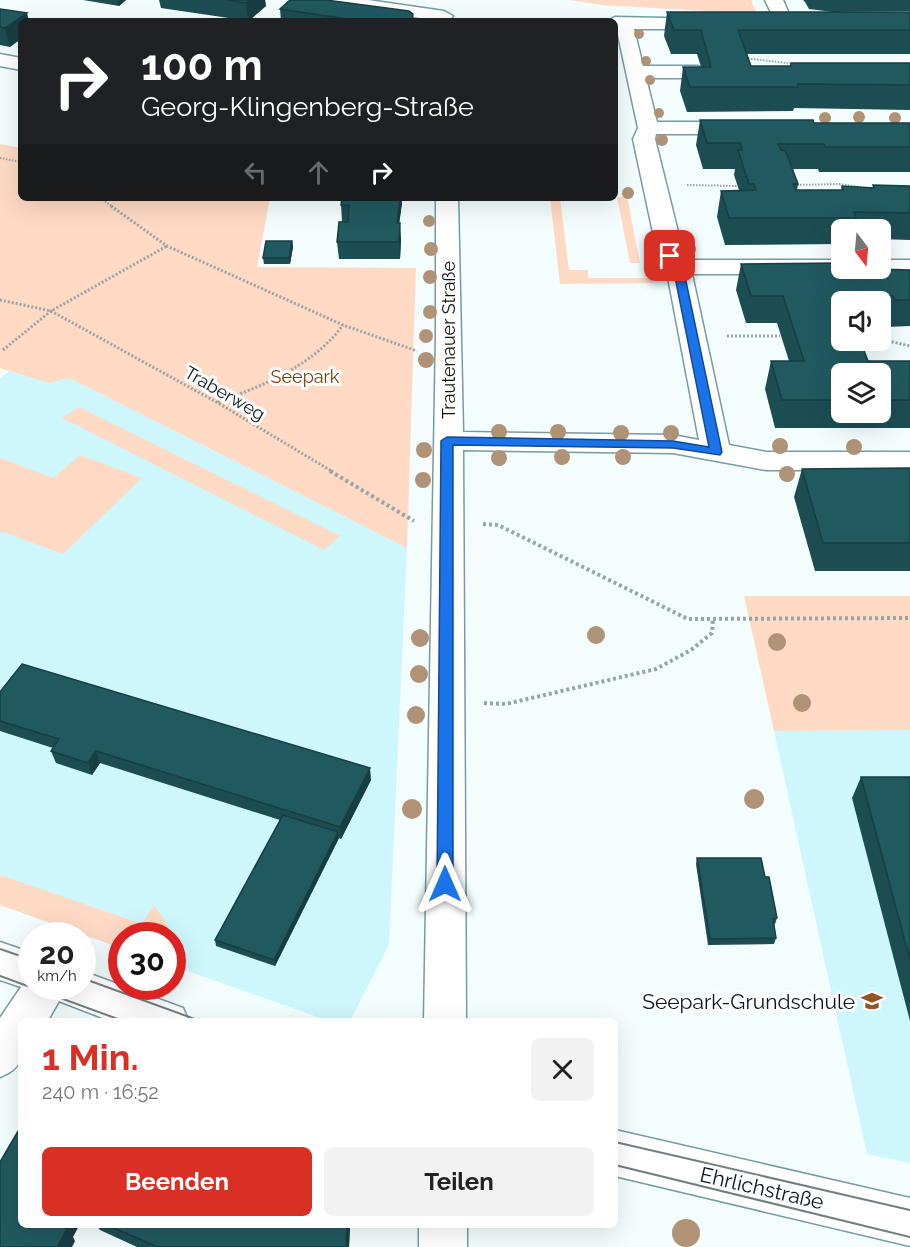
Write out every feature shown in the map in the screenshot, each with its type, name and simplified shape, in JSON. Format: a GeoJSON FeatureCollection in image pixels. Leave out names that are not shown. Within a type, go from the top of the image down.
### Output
{"type":"FeatureCollection","features":[{"type":"Feature","properties":{"kind":"street"},"geometry":{"type":"LineString","coordinates":[[329,0],[444,12]]}},
{"type":"Feature","properties":{"kind":"street"},"geometry":{"type":"LineString","coordinates":[[774,0],[784,23]]}},
{"type":"Feature","properties":{"kind":"street"},"geometry":{"type":"LineString","coordinates":[[716,452],[678,267],[670,256],[644,139],[648,128],[619,23],[726,23]]}},
{"type":"Feature","properties":{"kind":"street"},"geometry":{"type":"LineString","coordinates":[[761,23],[807,23]]}},
{"type":"Feature","properties":{"kind":"street"},"geometry":{"type":"LineString","coordinates":[[0,60],[18,63]]}},
{"type":"Feature","properties":{"kind":"street"},"geometry":{"type":"LineString","coordinates":[[634,72],[698,72]]}},
{"type":"Feature","properties":{"kind":"street"},"geometry":{"type":"LineString","coordinates":[[648,128],[763,128]]}},
{"type":"Feature","properties":{"kind":"street","name":"Trautenauer Straße"},"geometry":{"type":"LineString","coordinates":[[444,1018],[447,201]]}},
{"type":"Feature","properties":{"kind":"street"},"geometry":{"type":"LineString","coordinates":[[678,267],[831,267]]}},
{"type":"Feature","properties":{"kind":"street"},"geometry":{"type":"LineString","coordinates":[[891,267],[910,267]]}},
{"type":"Feature","properties":{"kind":"street"},"geometry":{"type":"LineString","coordinates":[[447,441],[673,444],[766,461],[910,461]]}},
{"type":"Feature","properties":{"kind":"street"},"geometry":{"type":"LineString","coordinates":[[0,961],[18,967]]}},
{"type":"Feature","properties":{"kind":"street"},"geometry":{"type":"LineString","coordinates":[[96,995],[157,1018]]}},
{"type":"Feature","properties":{"kind":"street"},"geometry":{"type":"LineString","coordinates":[[25,1018],[36,1000]]}},
{"type":"Feature","properties":{"kind":"street"},"geometry":{"type":"LineString","coordinates":[[0,1056],[18,1028]]}},
{"type":"Feature","properties":{"kind":"street","name":"Ehrlichstraße"},"geometry":{"type":"LineString","coordinates":[[618,1154],[910,1222]]}},
{"type":"Feature","properties":{"kind":"street"},"geometry":{"type":"LineString","coordinates":[[443,1228],[443,1247]]}},
{"type":"Feature","properties":{"kind":"path"},"geometry":{"type":"LineString","coordinates":[[735,56],[796,64]]}},
{"type":"Feature","properties":{"kind":"path"},"geometry":{"type":"LineString","coordinates":[[765,60],[773,68]]}},
{"type":"Feature","properties":{"kind":"path"},"geometry":{"type":"LineString","coordinates":[[0,158],[18,161]]}},
{"type":"Feature","properties":{"kind":"path"},"geometry":{"type":"LineString","coordinates":[[784,186],[839,184],[875,189]]}},
{"type":"Feature","properties":{"kind":"path"},"geometry":{"type":"LineString","coordinates":[[687,185],[737,186]]}},
{"type":"Feature","properties":{"kind":"path"},"geometry":{"type":"LineString","coordinates":[[104,201],[167,246],[343,325],[417,351]]}},
{"type":"Feature","properties":{"kind":"path"},"geometry":{"type":"LineString","coordinates":[[3,350],[51,311],[167,246]]}},
{"type":"Feature","properties":{"kind":"path","name":"Traberweg"},"geometry":{"type":"LineString","coordinates":[[0,300],[51,311],[218,403],[413,521],[422,522]]}},
{"type":"Feature","properties":{"kind":"path"},"geometry":{"type":"LineString","coordinates":[[218,403],[253,390],[282,375],[337,336],[343,325]]}},
{"type":"Feature","properties":{"kind":"path"},"geometry":{"type":"LineString","coordinates":[[727,336],[780,336]]}},
{"type":"Feature","properties":{"kind":"path"},"geometry":{"type":"LineString","coordinates":[[891,342],[910,346]]}},
{"type":"Feature","properties":{"kind":"path"},"geometry":{"type":"LineString","coordinates":[[480,524],[498,525],[688,619],[910,618]]}},
{"type":"Feature","properties":{"kind":"path"},"geometry":{"type":"LineString","coordinates":[[477,702],[506,704],[656,669],[691,650],[712,633],[713,618]]}},
{"type":"Feature","properties":{"kind":"shaded area"},"geometry":{"type":"Polygon","coordinates":[[[9,371],[49,383],[69,378],[407,548],[389,945],[352,1018],[320,1018],[186,971],[186,922],[108,922],[108,943],[96,939],[96,922],[48,922],[0,905],[0,379],[9,371]]]}},
{"type":"Feature","properties":{"kind":"shaded area","name":"Seepark-Grundschule"},"geometry":{"type":"Polygon","coordinates":[[[910,730],[910,1163],[867,1154],[774,731],[910,730]]]}},
{"type":"Feature","properties":{"kind":"green space"},"geometry":{"type":"Polygon","coordinates":[[[570,0],[751,0],[757,14],[602,5],[570,0]]]}},
{"type":"Feature","properties":{"kind":"green space","name":"Seepark"},"geometry":{"type":"Polygon","coordinates":[[[0,144],[18,147],[18,201],[269,201],[257,267],[416,268],[407,548],[69,378],[49,383],[0,368],[0,144]]]}},
{"type":"Feature","properties":{"kind":"green space"},"geometry":{"type":"Polygon","coordinates":[[[627,196],[640,263],[630,263],[618,197],[627,196]]]}},
{"type":"Feature","properties":{"kind":"green space"},"geometry":{"type":"Polygon","coordinates":[[[550,201],[560,201],[569,270],[588,270],[588,278],[652,278],[653,283],[560,284],[550,201]]]}},
{"type":"Feature","properties":{"kind":"green space"},"geometry":{"type":"Polygon","coordinates":[[[79,407],[340,536],[324,550],[62,418],[79,407]]]}},
{"type":"Feature","properties":{"kind":"green space"},"geometry":{"type":"Polygon","coordinates":[[[80,455],[142,478],[63,554],[0,531],[0,458],[53,478],[80,455]]]}},
{"type":"Feature","properties":{"kind":"green space"},"geometry":{"type":"Polygon","coordinates":[[[744,596],[910,596],[910,730],[774,731],[744,596]]]}},
{"type":"Feature","properties":{"kind":"green space"},"geometry":{"type":"Polygon","coordinates":[[[0,875],[136,922],[108,922],[108,943],[96,939],[96,922],[48,922],[0,905],[0,875]]]}},
{"type":"Feature","properties":{"kind":"green space"},"geometry":{"type":"Polygon","coordinates":[[[154,905],[166,922],[143,922],[154,905]]]}},
{"type":"Feature","properties":{"kind":"building"},"geometry":{"type":"Polygon","coordinates":[[[227,0],[250,0],[246,3],[227,0]]]}},
{"type":"Feature","properties":{"kind":"building"},"geometry":{"type":"Polygon","coordinates":[[[290,0],[326,0],[409,11],[413,14],[412,18],[341,18],[280,9],[290,0]]]}},
{"type":"Feature","properties":{"kind":"building"},"geometry":{"type":"Polygon","coordinates":[[[0,9],[27,13],[5,28],[0,27],[0,9]]]}},
{"type":"Feature","properties":{"kind":"building"},"geometry":{"type":"Polygon","coordinates":[[[667,12],[910,12],[910,30],[738,30],[751,66],[791,66],[791,63],[910,63],[910,85],[798,84],[798,87],[690,87],[683,67],[711,67],[701,30],[674,30],[667,12]]]}},
{"type":"Feature","properties":{"kind":"building"},"geometry":{"type":"Polygon","coordinates":[[[700,120],[910,123],[910,147],[825,147],[824,144],[778,144],[781,150],[785,150],[789,160],[798,184],[793,184],[796,190],[843,190],[842,186],[874,188],[873,185],[910,186],[910,213],[854,212],[856,218],[729,218],[721,191],[756,190],[754,184],[749,184],[738,150],[742,150],[740,143],[707,143],[700,120]]]}},
{"type":"Feature","properties":{"kind":"building"},"geometry":{"type":"Polygon","coordinates":[[[342,201],[400,201],[397,223],[400,223],[399,242],[337,242],[339,222],[348,222],[349,205],[341,205],[342,201]]]}},
{"type":"Feature","properties":{"kind":"building"},"geometry":{"type":"Polygon","coordinates":[[[266,241],[292,241],[289,258],[263,258],[266,241]]]}},
{"type":"Feature","properties":{"kind":"building"},"geometry":{"type":"Polygon","coordinates":[[[831,263],[831,279],[891,279],[891,269],[910,270],[910,300],[895,300],[891,296],[891,291],[831,291],[831,351],[864,351],[868,361],[910,361],[910,400],[891,400],[891,363],[831,363],[831,400],[782,400],[771,361],[804,361],[783,296],[751,296],[741,264],[831,263]]]}},
{"type":"Feature","properties":{"kind":"building"},"geometry":{"type":"Polygon","coordinates":[[[910,468],[910,543],[823,543],[802,469],[910,468]]]}},
{"type":"Feature","properties":{"kind":"building"},"geometry":{"type":"Polygon","coordinates":[[[22,664],[370,768],[340,827],[96,751],[88,763],[51,751],[59,739],[0,721],[0,692],[22,664]]]}},
{"type":"Feature","properties":{"kind":"building"},"geometry":{"type":"Polygon","coordinates":[[[861,777],[910,777],[910,960],[861,777]]]}},
{"type":"Feature","properties":{"kind":"building"},"geometry":{"type":"Polygon","coordinates":[[[283,815],[338,832],[274,960],[215,940],[283,815]]]}},
{"type":"Feature","properties":{"kind":"building"},"geometry":{"type":"Polygon","coordinates":[[[697,858],[761,858],[765,877],[769,877],[777,918],[773,919],[776,938],[710,939],[697,858]]]}},
{"type":"Feature","properties":{"kind":"building"},"geometry":{"type":"Polygon","coordinates":[[[18,1131],[18,1228],[67,1229],[57,1247],[0,1247],[0,1162],[18,1131]]]}},
{"type":"Feature","properties":{"kind":"building"},"geometry":{"type":"Polygon","coordinates":[[[114,1228],[347,1228],[346,1247],[158,1247],[114,1228]]]}},
{"type":"Feature","properties":{"kind":"tram line"},"geometry":{"type":"LineString","coordinates":[[0,949],[18,955]]}},
{"type":"Feature","properties":{"kind":"tram line"},"geometry":{"type":"LineString","coordinates":[[0,976],[115,1018]]}},
{"type":"Feature","properties":{"kind":"tram line"},"geometry":{"type":"LineString","coordinates":[[96,983],[192,1018]]}},
{"type":"Feature","properties":{"kind":"tram line"},"geometry":{"type":"LineString","coordinates":[[618,1143],[910,1210]]}},
{"type":"Feature","properties":{"kind":"tram line"},"geometry":{"type":"LineString","coordinates":[[618,1166],[910,1237]]}},
{"type":"Feature","properties":{"kind":"place","name":"Seepark-Grundschule"},"geometry":{"type":"Point","coordinates":[872,1001]}},
{"type":"Feature","properties":{"kind":"route"},"geometry":{"type":"LineString","coordinates":[[445,884],[447,441],[673,444],[716,452],[678,267],[670,256]]}}]}
